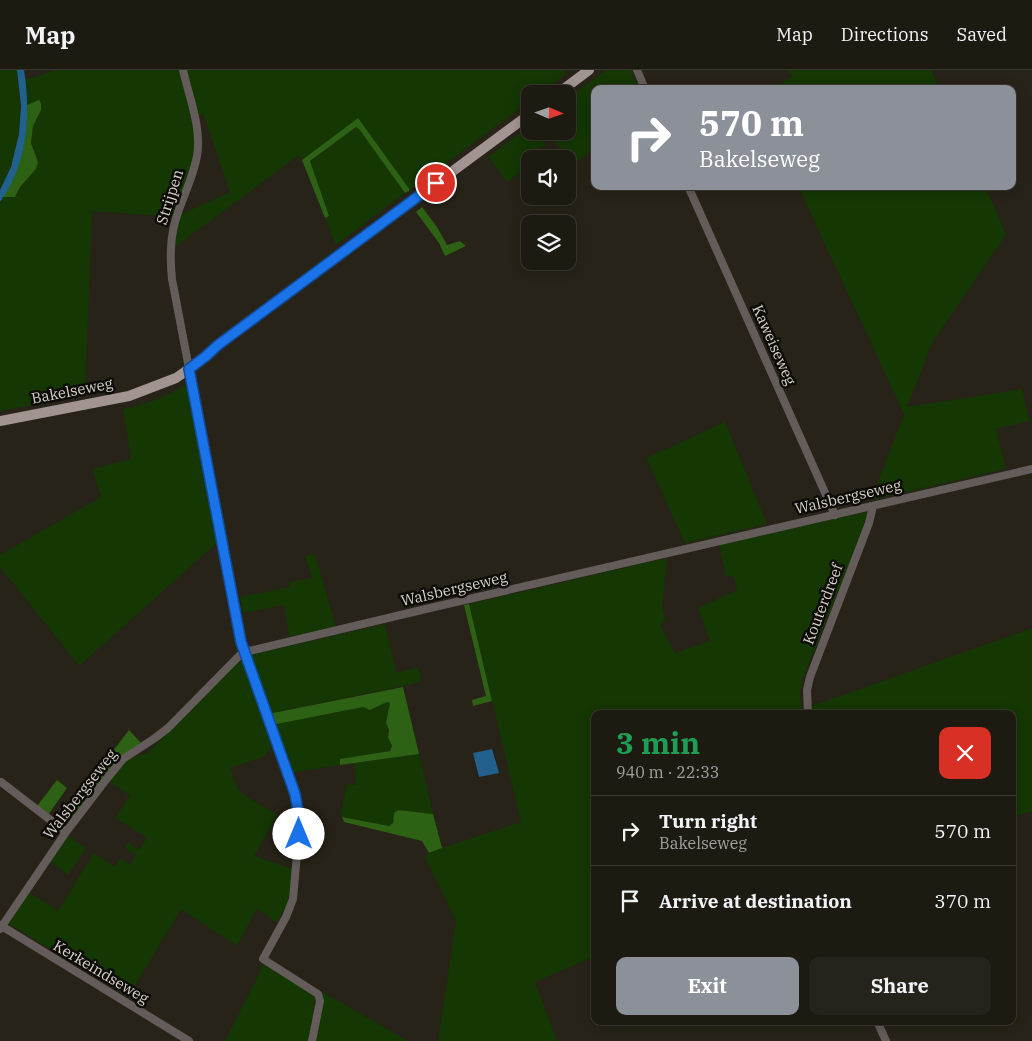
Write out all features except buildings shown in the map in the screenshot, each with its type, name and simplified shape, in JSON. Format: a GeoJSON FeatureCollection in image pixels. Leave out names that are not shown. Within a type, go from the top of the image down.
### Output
{"type":"FeatureCollection","features":[{"type":"Feature","properties":{"kind":"main road"},"geometry":{"type":"LineString","coordinates":[[569,85],[589,70]]}},
{"type":"Feature","properties":{"kind":"main road","name":"Bakelseweg"},"geometry":{"type":"LineString","coordinates":[[0,421],[129,396],[188,366],[203,352],[218,345],[521,121]]}},
{"type":"Feature","properties":{"kind":"street","name":"Strijpen"},"geometry":{"type":"LineString","coordinates":[[183,70],[198,134],[197,155],[192,176],[175,222],[171,265],[188,366],[244,652],[295,794],[300,821],[293,899],[286,917],[263,959],[318,994],[320,1001],[312,1041]]}},
{"type":"Feature","properties":{"kind":"street"},"geometry":{"type":"LineString","coordinates":[[636,70],[643,85]]}},
{"type":"Feature","properties":{"kind":"street","name":"Kaweiseweg"},"geometry":{"type":"LineString","coordinates":[[690,190],[836,514]]}},
{"type":"Feature","properties":{"kind":"street","name":"Walsbergseweg"},"geometry":{"type":"LineString","coordinates":[[1,926],[66,832],[123,758],[168,728],[244,652],[1032,469]]}},
{"type":"Feature","properties":{"kind":"street","name":"Kouterdreef"},"geometry":{"type":"LineString","coordinates":[[808,710],[807,690],[810,678],[869,523],[873,506]]}},
{"type":"Feature","properties":{"kind":"street"},"geometry":{"type":"LineString","coordinates":[[1,782],[66,832]]}},
{"type":"Feature","properties":{"kind":"street","name":"Kerkeindseweg"},"geometry":{"type":"LineString","coordinates":[[1,926],[188,1041]]}},
{"type":"Feature","properties":{"kind":"street"},"geometry":{"type":"LineString","coordinates":[[879,1025],[886,1041]]}},
{"type":"Feature","properties":{"kind":"green space"},"geometry":{"type":"Polygon","coordinates":[[[0,70],[17,70],[20,116],[19,132],[12,161],[0,190],[0,70]]]}},
{"type":"Feature","properties":{"kind":"green space"},"geometry":{"type":"Polygon","coordinates":[[[56,70],[180,70],[194,132],[195,158],[174,217],[92,211],[85,395],[0,411],[0,202],[3,197],[15,197],[20,187],[36,169],[38,162],[31,143],[33,126],[41,110],[36,101],[27,105],[25,80],[56,70]]]}},
{"type":"Feature","properties":{"kind":"green space"},"geometry":{"type":"Polygon","coordinates":[[[187,70],[564,70],[566,74],[552,85],[521,85],[521,108],[410,190],[358,119],[302,160],[299,155],[175,247],[178,222],[182,214],[230,192],[203,113],[198,116],[187,70]]]}},
{"type":"Feature","properties":{"kind":"green space"},"geometry":{"type":"Polygon","coordinates":[[[606,70],[631,70],[637,85],[591,85],[591,150],[576,163],[576,150],[562,150],[554,140],[576,140],[576,92],[606,70]]]}},
{"type":"Feature","properties":{"kind":"green space"},"geometry":{"type":"Polygon","coordinates":[[[788,70],[931,70],[938,85],[778,85],[792,76],[788,70]]]}},
{"type":"Feature","properties":{"kind":"green space"},"geometry":{"type":"Polygon","coordinates":[[[39,100],[41,110],[33,126],[31,143],[38,162],[36,169],[20,187],[15,197],[3,197],[14,176],[22,153],[27,105],[39,100]]]}},
{"type":"Feature","properties":{"kind":"green space"},"geometry":{"type":"Polygon","coordinates":[[[358,118],[410,190],[405,193],[356,127],[310,161],[329,216],[325,218],[302,160],[358,118]]]}},
{"type":"Feature","properties":{"kind":"green space"},"geometry":{"type":"Polygon","coordinates":[[[356,127],[405,193],[336,245],[325,218],[329,216],[310,161],[356,127]]]}},
{"type":"Feature","properties":{"kind":"green space"},"geometry":{"type":"Polygon","coordinates":[[[521,133],[521,140],[542,140],[546,145],[539,148],[540,150],[521,150],[521,172],[507,182],[488,157],[521,133]]]}},
{"type":"Feature","properties":{"kind":"green space"},"geometry":{"type":"Polygon","coordinates":[[[800,190],[987,190],[1006,235],[933,341],[907,407],[1022,389],[1029,421],[996,429],[1006,469],[871,500],[904,414],[800,190]]]}},
{"type":"Feature","properties":{"kind":"green space"},"geometry":{"type":"Polygon","coordinates":[[[422,207],[437,227],[447,245],[460,241],[466,246],[445,256],[439,243],[416,212],[422,207]]]}},
{"type":"Feature","properties":{"kind":"green space"},"geometry":{"type":"Polygon","coordinates":[[[185,385],[195,417],[218,542],[79,666],[0,567],[0,555],[101,497],[92,469],[131,459],[123,409],[155,400],[185,385]]]}},
{"type":"Feature","properties":{"kind":"green space"},"geometry":{"type":"Polygon","coordinates":[[[725,422],[767,524],[685,543],[646,458],[725,422]]]}},
{"type":"Feature","properties":{"kind":"green space"},"geometry":{"type":"Polygon","coordinates":[[[869,511],[803,678],[800,693],[802,710],[591,710],[591,958],[535,982],[557,1041],[438,1041],[456,921],[424,856],[442,848],[521,822],[469,604],[667,558],[662,608],[666,620],[660,625],[675,653],[710,641],[698,608],[737,590],[734,577],[726,576],[719,545],[869,511]]]}},
{"type":"Feature","properties":{"kind":"green space"},"geometry":{"type":"Polygon","coordinates":[[[315,554],[336,627],[289,637],[284,605],[243,613],[240,597],[290,587],[289,582],[312,578],[305,556],[315,554]]]}},
{"type":"Feature","properties":{"kind":"green space"},"geometry":{"type":"Polygon","coordinates":[[[469,604],[492,701],[473,706],[472,700],[486,696],[464,605],[469,604]]]}},
{"type":"Feature","properties":{"kind":"green space"},"geometry":{"type":"Polygon","coordinates":[[[385,624],[396,673],[418,667],[421,682],[268,714],[255,676],[251,655],[385,624]]]}},
{"type":"Feature","properties":{"kind":"green space"},"geometry":{"type":"Polygon","coordinates":[[[1032,628],[1032,811],[1016,816],[1016,710],[809,710],[809,707],[1032,628]]]}},
{"type":"Feature","properties":{"kind":"green space"},"geometry":{"type":"Polygon","coordinates":[[[241,658],[273,745],[263,757],[230,768],[237,788],[246,796],[277,815],[254,856],[293,869],[291,895],[277,923],[257,908],[237,946],[181,909],[128,997],[9,924],[29,892],[58,911],[94,853],[115,867],[120,858],[130,865],[136,855],[125,848],[128,842],[139,850],[147,838],[115,818],[130,796],[109,781],[125,762],[148,753],[241,658]]]}},
{"type":"Feature","properties":{"kind":"green space"},"geometry":{"type":"Polygon","coordinates":[[[403,687],[419,754],[340,765],[340,759],[390,751],[392,746],[388,737],[389,730],[386,723],[390,703],[387,702],[370,710],[363,707],[272,725],[268,714],[403,687]]]}},
{"type":"Feature","properties":{"kind":"green space"},"geometry":{"type":"Polygon","coordinates":[[[387,701],[390,702],[388,736],[392,746],[390,751],[340,759],[340,765],[290,773],[272,725],[363,707],[370,710],[387,701]]]}},
{"type":"Feature","properties":{"kind":"green space"},"geometry":{"type":"Polygon","coordinates":[[[129,730],[141,743],[117,761],[71,820],[67,811],[129,730]]]}},
{"type":"Feature","properties":{"kind":"green space"},"geometry":{"type":"Polygon","coordinates":[[[419,754],[433,814],[398,810],[394,814],[393,823],[389,826],[342,817],[341,813],[347,784],[356,785],[354,763],[419,754]]]}},
{"type":"Feature","properties":{"kind":"green space"},"geometry":{"type":"Polygon","coordinates":[[[57,780],[67,788],[48,815],[37,806],[57,780]]]}},
{"type":"Feature","properties":{"kind":"green space"},"geometry":{"type":"Polygon","coordinates":[[[398,810],[433,814],[442,848],[429,853],[422,841],[344,822],[342,817],[389,826],[393,823],[394,813],[398,810]]]}},
{"type":"Feature","properties":{"kind":"green space"},"geometry":{"type":"Polygon","coordinates":[[[68,836],[86,848],[68,875],[50,861],[68,836]]]}},
{"type":"Feature","properties":{"kind":"green space"},"geometry":{"type":"Polygon","coordinates":[[[264,964],[312,992],[315,997],[309,1041],[225,1041],[264,964]]]}},
{"type":"Feature","properties":{"kind":"green space"},"geometry":{"type":"Polygon","coordinates":[[[317,989],[408,1041],[315,1041],[320,993],[317,989]]]}},
{"type":"Feature","properties":{"kind":"water"},"geometry":{"type":"Polygon","coordinates":[[[17,70],[24,70],[26,87],[27,121],[25,138],[17,172],[0,202],[0,190],[11,167],[19,134],[21,106],[17,70]]]}},
{"type":"Feature","properties":{"kind":"water"},"geometry":{"type":"Polygon","coordinates":[[[492,749],[499,773],[479,777],[473,753],[492,749]]]}},
{"type":"Feature","properties":{"kind":"route"},"geometry":{"type":"LineString","coordinates":[[299,834],[299,809],[295,794],[241,642],[189,369],[218,345],[436,183]]}}]}
